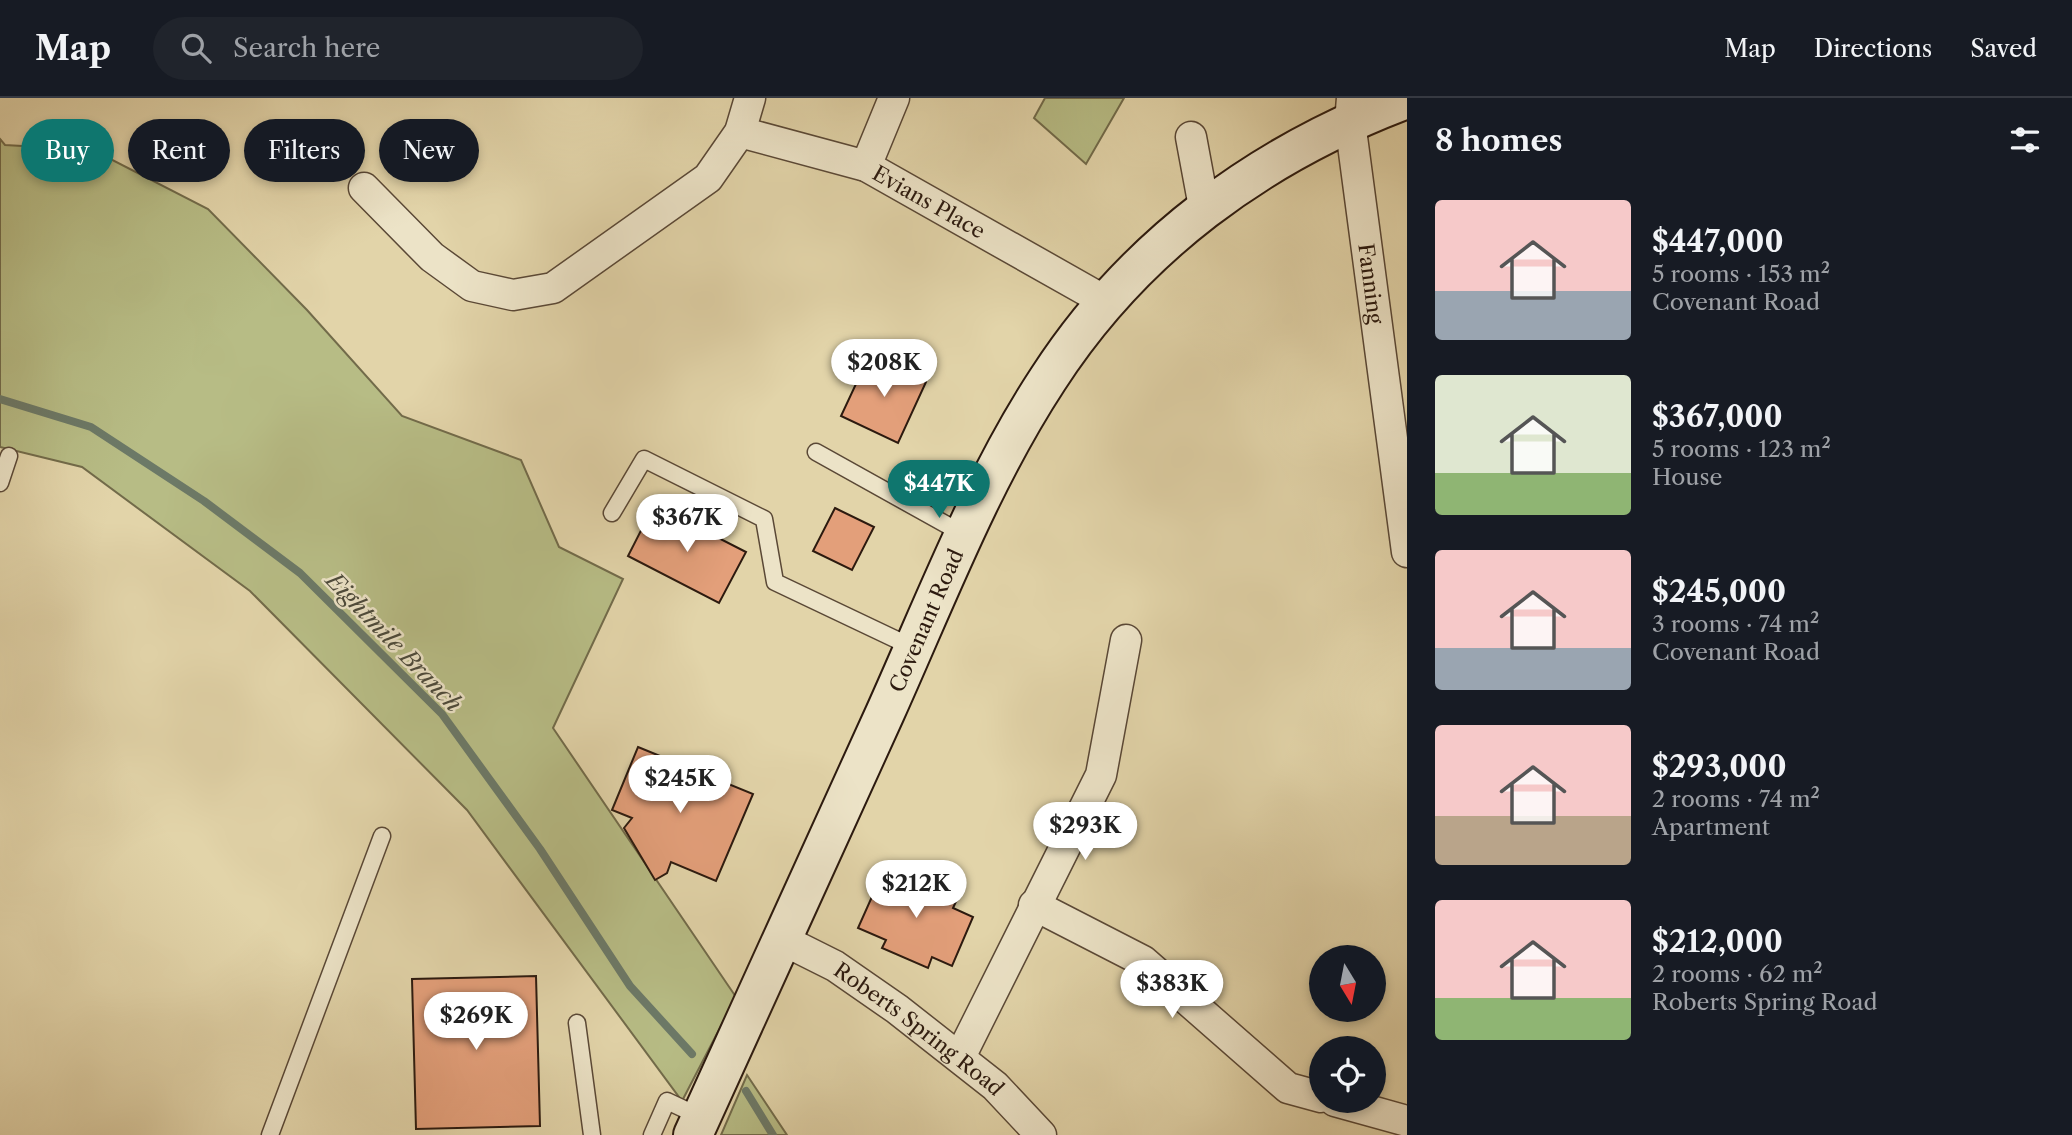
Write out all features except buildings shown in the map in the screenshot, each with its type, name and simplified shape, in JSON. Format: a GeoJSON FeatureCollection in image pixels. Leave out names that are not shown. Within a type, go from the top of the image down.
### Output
{"type":"FeatureCollection","features":[{"type":"Feature","properties":{"kind":"street"},"geometry":{"type":"LineString","coordinates":[[364,188],[432,257],[472,286],[513,295],[553,288],[708,178],[740,132],[750,98]]}},
{"type":"Feature","properties":{"kind":"street"},"geometry":{"type":"LineString","coordinates":[[866,166],[894,98]]}},
{"type":"Feature","properties":{"kind":"street","name":"Covenant Road"},"geometry":{"type":"LineString","coordinates":[[697,1126],[965,535],[1036,398],[1065,353],[1105,301],[1152,252],[1204,208],[1293,152],[1351,110],[1407,99]]}},
{"type":"Feature","properties":{"kind":"street","name":"Fanning"},"geometry":{"type":"LineString","coordinates":[[1351,110],[1407,552]]}},
{"type":"Feature","properties":{"kind":"street","name":"Evians Place"},"geometry":{"type":"LineString","coordinates":[[740,132],[866,166],[1105,301]]}},
{"type":"Feature","properties":{"kind":"street"},"geometry":{"type":"LineString","coordinates":[[1191,137],[1204,208]]}},
{"type":"Feature","properties":{"kind":"street"},"geometry":{"type":"LineString","coordinates":[[960,1057],[1101,775],[1126,639]]}},
{"type":"Feature","properties":{"kind":"street"},"geometry":{"type":"LineString","coordinates":[[1034,905],[1143,961],[1288,1088],[1309,1094]]}},
{"type":"Feature","properties":{"kind":"street","name":"Roberts Spring Road"},"geometry":{"type":"LineString","coordinates":[[783,940],[835,966],[897,1009],[995,1086],[1041,1135]]}},
{"type":"Feature","properties":{"kind":"street"},"geometry":{"type":"LineString","coordinates":[[1378,1113],[1407,1121]]}},
{"type":"Feature","properties":{"kind":"lane"},"geometry":{"type":"LineString","coordinates":[[816,452],[965,535]]}},
{"type":"Feature","properties":{"kind":"lane"},"geometry":{"type":"LineString","coordinates":[[0,483],[9,456]]}},
{"type":"Feature","properties":{"kind":"lane"},"geometry":{"type":"LineString","coordinates":[[612,513],[643,459],[764,519],[775,582],[914,648]]}},
{"type":"Feature","properties":{"kind":"lane"},"geometry":{"type":"LineString","coordinates":[[270,1135],[382,836]]}},
{"type":"Feature","properties":{"kind":"lane"},"geometry":{"type":"LineString","coordinates":[[577,1023],[592,1135]]}},
{"type":"Feature","properties":{"kind":"lane"},"geometry":{"type":"LineString","coordinates":[[652,1135],[667,1101],[697,1126]]}},
{"type":"Feature","properties":{"kind":"green space"},"geometry":{"type":"Polygon","coordinates":[[[1045,98],[1124,98],[1086,164],[1034,118],[1045,98]]]}},
{"type":"Feature","properties":{"kind":"green space"},"geometry":{"type":"Polygon","coordinates":[[[0,139],[5,145],[21,146],[21,182],[114,182],[114,161],[128,168],[128,182],[155,182],[208,209],[307,310],[402,416],[521,460],[559,547],[623,579],[553,728],[736,997],[682,1101],[467,810],[250,591],[82,467],[0,447],[0,139]]]}},
{"type":"Feature","properties":{"kind":"green space"},"geometry":{"type":"Polygon","coordinates":[[[747,1075],[787,1135],[721,1135],[747,1075]]]}},
{"type":"Feature","properties":{"kind":"waterway","name":"Eightmile Branch"},"geometry":{"type":"LineString","coordinates":[[0,399],[91,427],[204,501],[300,573],[442,714],[540,849],[630,986],[692,1054]]}},
{"type":"Feature","properties":{"kind":"waterway","name":"Eightmile Branch"},"geometry":{"type":"LineString","coordinates":[[746,1091],[773,1135]]}}]}
